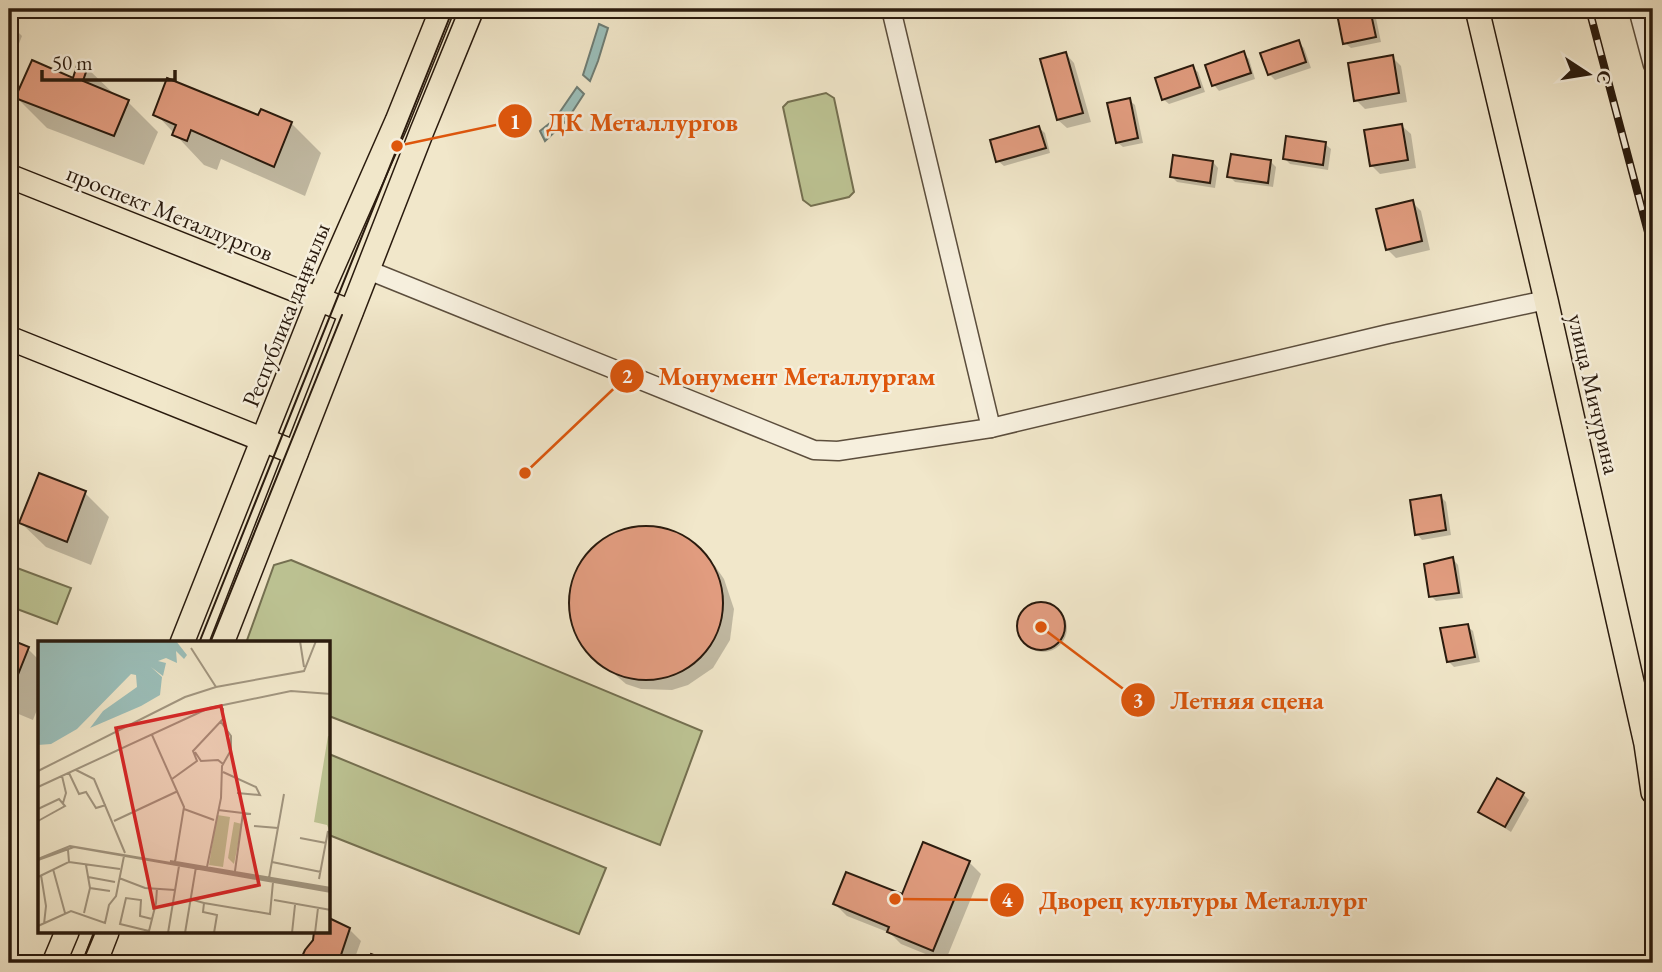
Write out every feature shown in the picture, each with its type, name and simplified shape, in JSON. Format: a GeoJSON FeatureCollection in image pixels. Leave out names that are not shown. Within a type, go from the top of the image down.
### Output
{"type":"FeatureCollection","features":[{"type":"Feature","properties":{"kind":"main road","name":"Республика даңғылы"},"geometry":{"type":"LineString","coordinates":[[184,641],[319,298],[397,121],[442,9]]}},
{"type":"Feature","properties":{"kind":"main road"},"geometry":{"type":"LineString","coordinates":[[223,641],[472,9]]}},
{"type":"Feature","properties":{"kind":"main road","name":"улица Мичурина"},"geometry":{"type":"LineString","coordinates":[[1478,9],[1646,744],[1653,792]]}},
{"type":"Feature","properties":{"kind":"main road","name":"проспект Металлургов"},"geometry":{"type":"LineString","coordinates":[[9,176],[351,312]]}},
{"type":"Feature","properties":{"kind":"main road"},"geometry":{"type":"LineString","coordinates":[[9,338],[296,453]]}},
{"type":"Feature","properties":{"kind":"main road"},"geometry":{"type":"LineString","coordinates":[[54,963],[66,934]]}},
{"type":"Feature","properties":{"kind":"main road"},"geometry":{"type":"LineString","coordinates":[[94,963],[106,934]]}},
{"type":"Feature","properties":{"kind":"street"},"geometry":{"type":"LineString","coordinates":[[891,9],[991,428]]}},
{"type":"Feature","properties":{"kind":"street"},"geometry":{"type":"LineString","coordinates":[[1638,9],[1653,65]]}},
{"type":"Feature","properties":{"kind":"street"},"geometry":{"type":"LineString","coordinates":[[368,270],[814,450],[838,451],[991,428],[1388,334],[1546,300]]}},
{"type":"Feature","properties":{"kind":"green space"},"geometry":{"type":"Polygon","coordinates":[[[826,93],[834,98],[854,192],[849,197],[811,206],[803,200],[783,107],[788,102],[826,93]]]}},
{"type":"Feature","properties":{"kind":"green space"},"geometry":{"type":"Polygon","coordinates":[[[291,560],[702,731],[660,845],[331,717],[331,641],[247,641],[274,565],[291,560]]]}},
{"type":"Feature","properties":{"kind":"green space"},"geometry":{"type":"Polygon","coordinates":[[[9,565],[71,588],[57,624],[9,606],[9,565]]]}},
{"type":"Feature","properties":{"kind":"green space"},"geometry":{"type":"Polygon","coordinates":[[[331,755],[606,868],[579,934],[331,836],[331,755]]]}},
{"type":"Feature","properties":{"kind":"water"},"geometry":{"type":"Polygon","coordinates":[[[599,24],[608,28],[590,81],[583,75],[599,24]]]}},
{"type":"Feature","properties":{"kind":"water"},"geometry":{"type":"Polygon","coordinates":[[[577,87],[584,94],[567,120],[545,141],[540,131],[555,119],[577,87]]]}},
{"type":"Feature","properties":{"kind":"building"},"geometry":{"type":"Polygon","coordinates":[[[1336,9],[1370,9],[1376,37],[1343,44],[1336,9]]]}},
{"type":"Feature","properties":{"kind":"building"},"geometry":{"type":"Polygon","coordinates":[[[1299,40],[1306,62],[1268,75],[1260,53],[1299,40]]]}},
{"type":"Feature","properties":{"kind":"building"},"geometry":{"type":"Polygon","coordinates":[[[1244,51],[1251,73],[1212,86],[1205,65],[1244,51]]]}},
{"type":"Feature","properties":{"kind":"building"},"geometry":{"type":"Polygon","coordinates":[[[1066,52],[1083,113],[1057,120],[1040,59],[1066,52]]]}},
{"type":"Feature","properties":{"kind":"building"},"geometry":{"type":"Polygon","coordinates":[[[1393,55],[1399,93],[1354,101],[1348,63],[1393,55]]]}},
{"type":"Feature","properties":{"kind":"building"},"geometry":{"type":"Polygon","coordinates":[[[32,60],[73,78],[78,62],[88,66],[83,81],[129,100],[114,136],[15,98],[32,60]]]}},
{"type":"Feature","properties":{"kind":"building"},"geometry":{"type":"Polygon","coordinates":[[[1193,65],[1200,87],[1162,100],[1155,78],[1193,65]]]}},
{"type":"Feature","properties":{"kind":"building"},"geometry":{"type":"Polygon","coordinates":[[[167,78],[258,115],[261,109],[292,122],[274,167],[191,130],[187,141],[172,135],[176,125],[153,115],[167,78]]]}},
{"type":"Feature","properties":{"kind":"building"},"geometry":{"type":"Polygon","coordinates":[[[1130,98],[1138,138],[1116,143],[1107,103],[1130,98]]]}},
{"type":"Feature","properties":{"kind":"building"},"geometry":{"type":"Polygon","coordinates":[[[1402,124],[1408,160],[1370,166],[1364,130],[1402,124]]]}},
{"type":"Feature","properties":{"kind":"building"},"geometry":{"type":"Polygon","coordinates":[[[1039,126],[1046,148],[996,162],[990,140],[1039,126]]]}},
{"type":"Feature","properties":{"kind":"building"},"geometry":{"type":"Polygon","coordinates":[[[1286,136],[1326,142],[1323,165],[1283,159],[1286,136]]]}},
{"type":"Feature","properties":{"kind":"building"},"geometry":{"type":"Polygon","coordinates":[[[1231,154],[1271,160],[1268,183],[1227,177],[1231,154]]]}},
{"type":"Feature","properties":{"kind":"building"},"geometry":{"type":"Polygon","coordinates":[[[1173,155],[1213,161],[1210,183],[1170,177],[1173,155]]]}},
{"type":"Feature","properties":{"kind":"building"},"geometry":{"type":"Polygon","coordinates":[[[1413,200],[1422,241],[1386,250],[1376,209],[1413,200]]]}},
{"type":"Feature","properties":{"kind":"building"},"geometry":{"type":"Polygon","coordinates":[[[39,473],[86,491],[67,542],[19,523],[39,473]]]}},
{"type":"Feature","properties":{"kind":"building"},"geometry":{"type":"Polygon","coordinates":[[[1441,495],[1446,530],[1415,535],[1410,500],[1441,495]]]}},
{"type":"Feature","properties":{"kind":"building"},"geometry":{"type":"Polygon","coordinates":[[[646,526],[675,532],[700,549],[717,574],[723,603],[717,632],[700,657],[675,674],[646,680],[617,674],[592,657],[575,632],[569,603],[575,574],[592,549],[617,532],[646,526]]]}},
{"type":"Feature","properties":{"kind":"building"},"geometry":{"type":"Polygon","coordinates":[[[1453,557],[1459,593],[1429,597],[1424,564],[1453,557]]]}},
{"type":"Feature","properties":{"kind":"building"},"geometry":{"type":"Polygon","coordinates":[[[1041,602],[1050,603],[1058,609],[1064,617],[1064,635],[1058,643],[1050,649],[1041,650],[1032,649],[1024,643],[1018,635],[1017,626],[1018,617],[1024,609],[1032,603],[1041,602]]]}},
{"type":"Feature","properties":{"kind":"building"},"geometry":{"type":"Polygon","coordinates":[[[1468,624],[1475,657],[1447,662],[1440,628],[1468,624]]]}},
{"type":"Feature","properties":{"kind":"building"},"geometry":{"type":"Polygon","coordinates":[[[9,639],[29,647],[9,697],[9,639]]]}},
{"type":"Feature","properties":{"kind":"building"},"geometry":{"type":"Polygon","coordinates":[[[1497,778],[1524,793],[1505,827],[1478,812],[1497,778]]]}},
{"type":"Feature","properties":{"kind":"building"},"geometry":{"type":"Polygon","coordinates":[[[923,842],[970,861],[933,951],[887,932],[889,927],[833,904],[846,872],[902,894],[923,842]]]}},
{"type":"Feature","properties":{"kind":"building"},"geometry":{"type":"Polygon","coordinates":[[[331,919],[350,928],[340,958],[350,963],[299,963],[314,934],[331,934],[331,919]]]}},
{"type":"Feature","properties":{"kind":"building"},"geometry":{"type":"Polygon","coordinates":[[[371,954],[394,963],[367,963],[371,954]]]}},
{"type":"Feature","properties":{"kind":"tram line"},"geometry":{"type":"LineString","coordinates":[[200,641],[453,9]]}},
{"type":"Feature","properties":{"kind":"tram line"},"geometry":{"type":"LineString","coordinates":[[211,641],[342,315]]}},
{"type":"Feature","properties":{"kind":"tram line"},"geometry":{"type":"LineString","coordinates":[[82,963],[94,934]]}},
{"type":"Feature","properties":{"kind":"railway"},"geometry":{"type":"LineString","coordinates":[[1589,9],[1653,251]]}},
{"type":"Feature","properties":{"kind":"place","name":"ДК Металлургов"},"geometry":{"type":"Point","coordinates":[397,146]}},
{"type":"Feature","properties":{"kind":"place","name":"Монумент Металлургам"},"geometry":{"type":"Point","coordinates":[525,473]}},
{"type":"Feature","properties":{"kind":"place","name":"Летняя сцена"},"geometry":{"type":"Point","coordinates":[1041,627]}},
{"type":"Feature","properties":{"kind":"place","name":"Дворец культуры Металлург"},"geometry":{"type":"Point","coordinates":[895,899]}}]}
